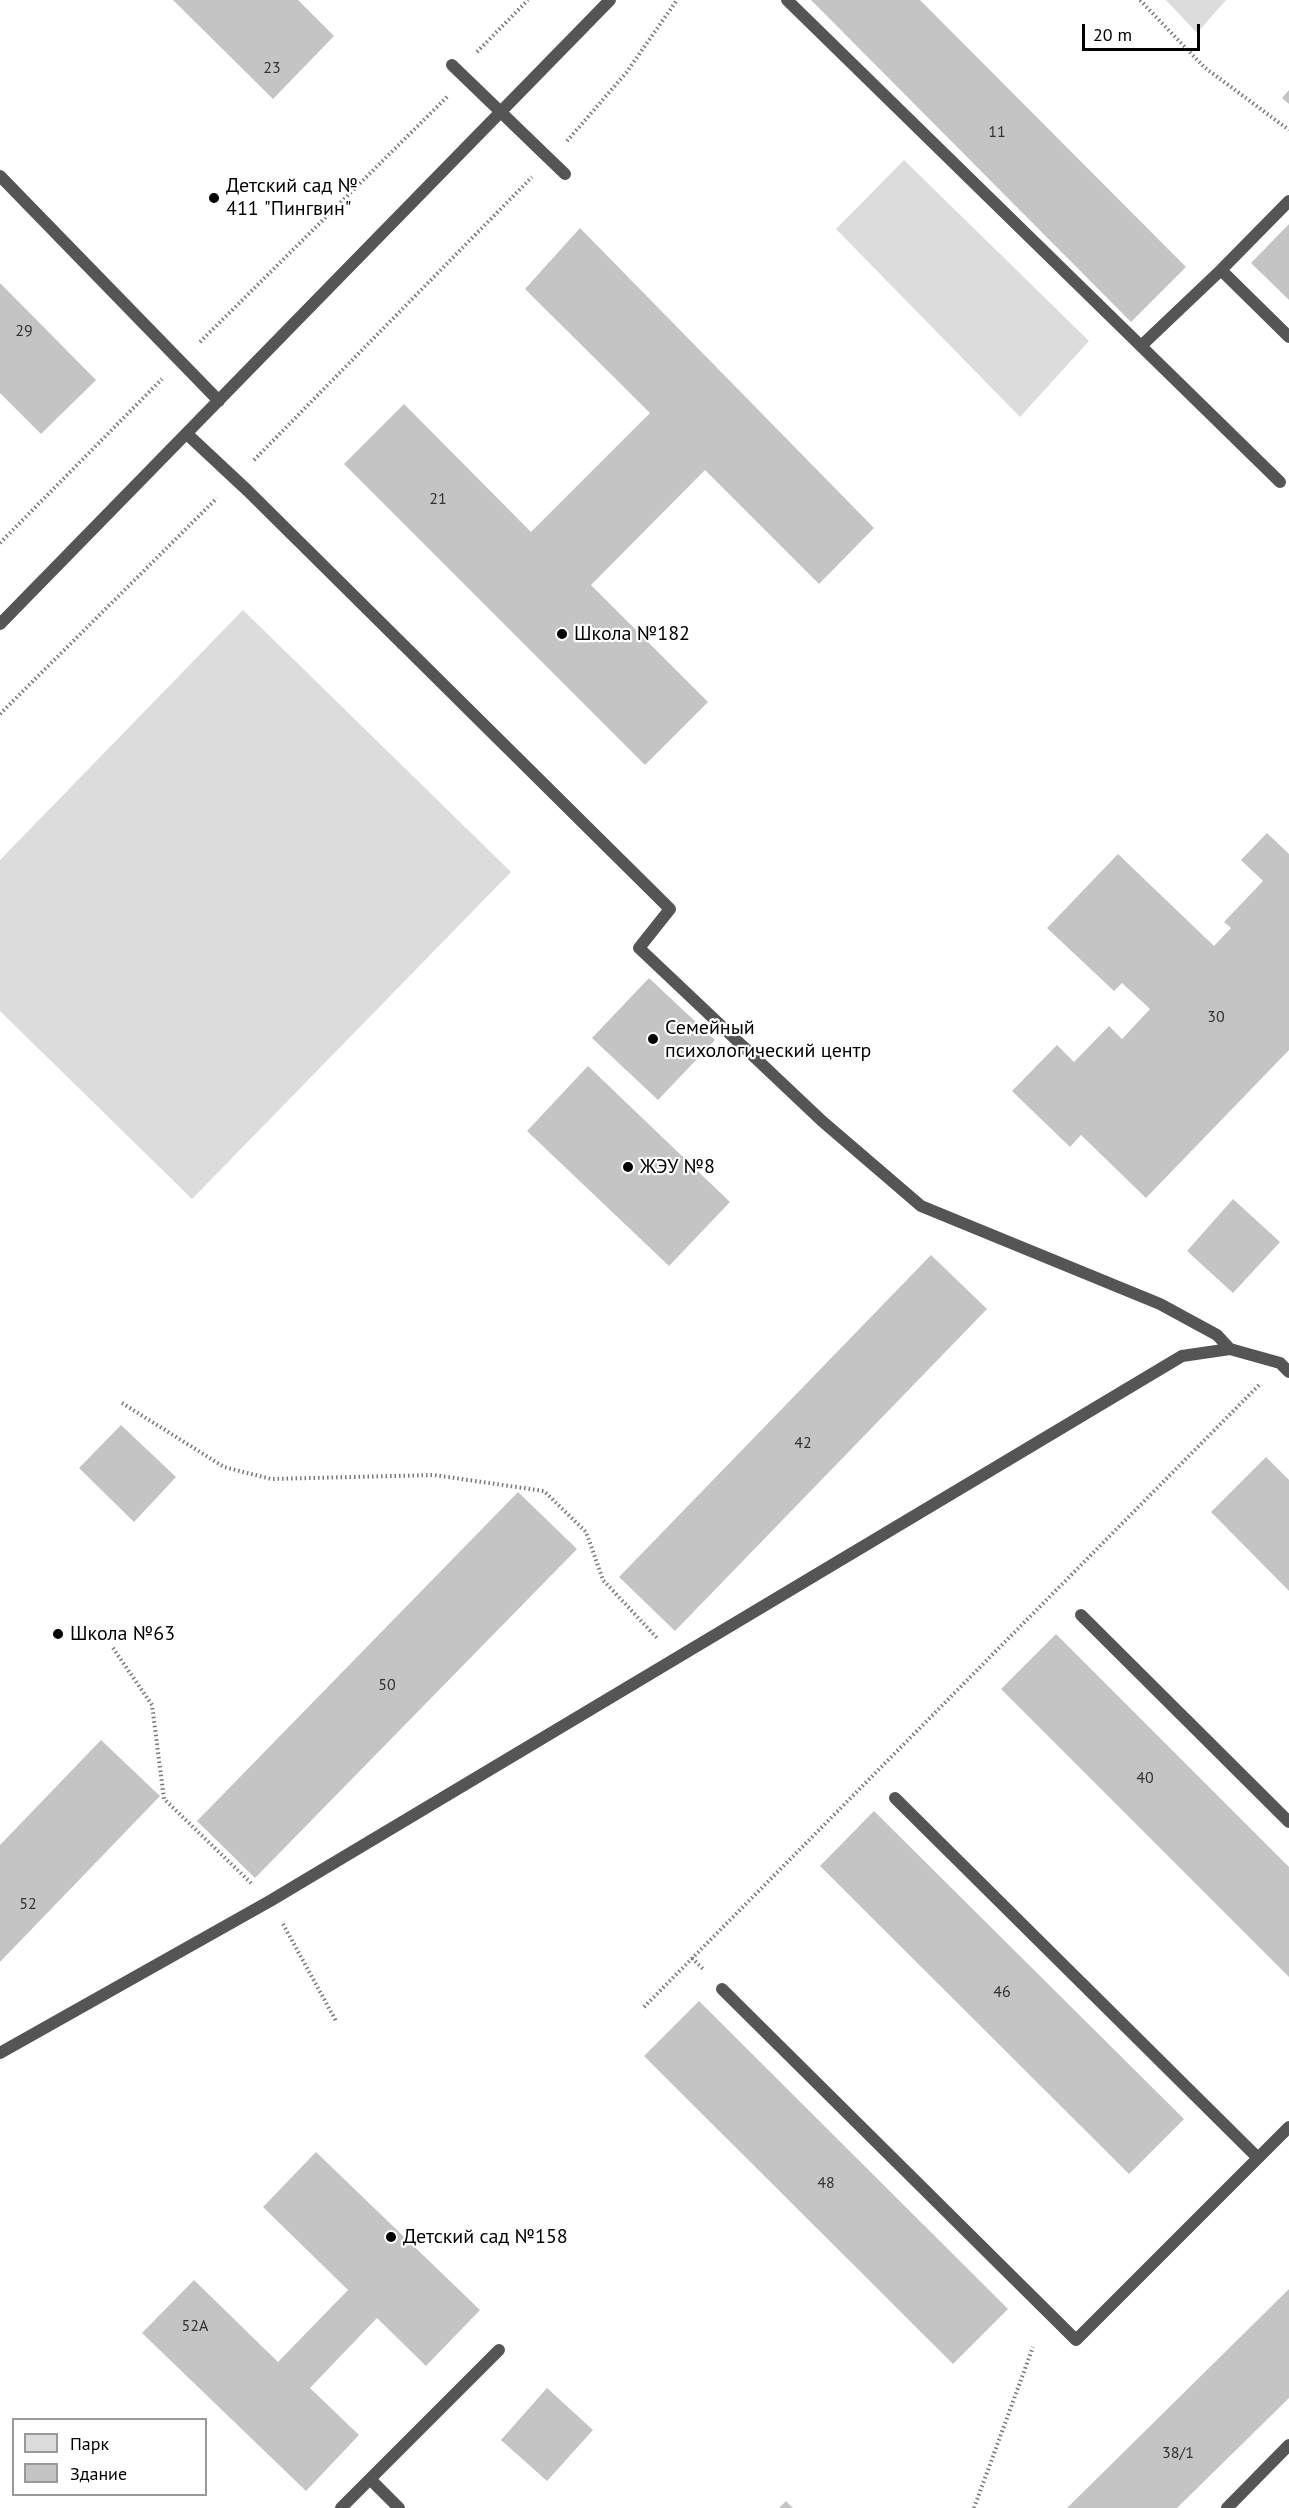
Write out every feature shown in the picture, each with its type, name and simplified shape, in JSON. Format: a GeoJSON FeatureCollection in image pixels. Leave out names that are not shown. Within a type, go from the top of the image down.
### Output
{"type":"FeatureCollection","features":[{"type":"Feature","properties":{"kind":"lane"},"geometry":{"type":"LineString","coordinates":[[0,624],[610,0]]}},
{"type":"Feature","properties":{"kind":"lane"},"geometry":{"type":"LineString","coordinates":[[786,0],[1280,483]]}},
{"type":"Feature","properties":{"kind":"lane"},"geometry":{"type":"LineString","coordinates":[[458,72],[565,174]]}},
{"type":"Feature","properties":{"kind":"lane"},"geometry":{"type":"LineString","coordinates":[[0,176],[219,401]]}},
{"type":"Feature","properties":{"kind":"lane"},"geometry":{"type":"LineString","coordinates":[[1141,346],[1289,201]]}},
{"type":"Feature","properties":{"kind":"lane"},"geometry":{"type":"LineString","coordinates":[[1221,270],[1289,336]]}},
{"type":"Feature","properties":{"kind":"lane"},"geometry":{"type":"LineString","coordinates":[[187,434],[670,909],[639,948],[822,1121],[921,1206],[1160,1304],[1217,1335],[1230,1349]]}},
{"type":"Feature","properties":{"kind":"lane"},"geometry":{"type":"LineString","coordinates":[[0,2053],[270,1901],[1182,1356],[1230,1349],[1285,1367]]}},
{"type":"Feature","properties":{"kind":"lane"},"geometry":{"type":"LineString","coordinates":[[1081,1615],[1289,1822]]}},
{"type":"Feature","properties":{"kind":"lane"},"geometry":{"type":"LineString","coordinates":[[895,1798],[1258,2158]]}},
{"type":"Feature","properties":{"kind":"lane"},"geometry":{"type":"LineString","coordinates":[[722,1989],[1076,2340],[1289,2127]]}},
{"type":"Feature","properties":{"kind":"lane"},"geometry":{"type":"LineString","coordinates":[[341,2508],[499,2350]]}},
{"type":"Feature","properties":{"kind":"lane"},"geometry":{"type":"LineString","coordinates":[[1227,2508],[1289,2445]]}},
{"type":"Feature","properties":{"kind":"lane"},"geometry":{"type":"LineString","coordinates":[[370,2479],[399,2508]]}},
{"type":"Feature","properties":{"kind":"path"},"geometry":{"type":"LineString","coordinates":[[0,543],[119,420],[181,361],[528,0]]}},
{"type":"Feature","properties":{"kind":"path"},"geometry":{"type":"LineString","coordinates":[[0,714],[235,479],[579,128],[626,73],[677,0]]}},
{"type":"Feature","properties":{"kind":"path"},"geometry":{"type":"LineString","coordinates":[[1140,0],[1204,67],[1289,130]]}},
{"type":"Feature","properties":{"kind":"path"},"geometry":{"type":"LineString","coordinates":[[644,2007],[1285,1367]]}},
{"type":"Feature","properties":{"kind":"path"},"geometry":{"type":"LineString","coordinates":[[122,1403],[224,1467],[272,1479],[434,1475],[544,1491],[586,1532],[603,1580],[676,1658]]}},
{"type":"Feature","properties":{"kind":"path"},"geometry":{"type":"LineString","coordinates":[[113,1648],[152,1705],[164,1799],[270,1901],[336,2021]]}},
{"type":"Feature","properties":{"kind":"path"},"geometry":{"type":"LineString","coordinates":[[974,2508],[1033,2347]]}},
{"type":"Feature","properties":{"kind":"green space"},"geometry":{"type":"Polygon","coordinates":[[[1166,0],[1226,0],[1197,33],[1166,0]]]}},
{"type":"Feature","properties":{"kind":"green space"},"geometry":{"type":"Polygon","coordinates":[[[904,160],[1089,341],[1020,417],[836,229],[904,160]]]}},
{"type":"Feature","properties":{"kind":"green space"},"geometry":{"type":"Polygon","coordinates":[[[243,610],[511,872],[192,1199],[0,1011],[0,860],[243,610]]]}},
{"type":"Feature","properties":{"kind":"building"},"geometry":{"type":"Polygon","coordinates":[[[173,0],[298,0],[334,36],[273,99],[173,0]]]}},
{"type":"Feature","properties":{"kind":"building"},"geometry":{"type":"Polygon","coordinates":[[[811,0],[920,0],[1186,267],[1131,322],[811,0]]]}},
{"type":"Feature","properties":{"kind":"building"},"geometry":{"type":"Polygon","coordinates":[[[1289,90],[1289,104],[1282,98],[1289,90]]]}},
{"type":"Feature","properties":{"kind":"building"},"geometry":{"type":"Polygon","coordinates":[[[1289,224],[1289,300],[1251,263],[1289,224]]]}},
{"type":"Feature","properties":{"kind":"building"},"geometry":{"type":"Polygon","coordinates":[[[580,228],[874,528],[819,584],[705,470],[591,585],[708,702],[645,765],[344,464],[404,404],[531,532],[650,413],[525,289],[580,228]]]}},
{"type":"Feature","properties":{"kind":"building"},"geometry":{"type":"Polygon","coordinates":[[[0,283],[96,380],[41,434],[0,393],[0,283]]]}},
{"type":"Feature","properties":{"kind":"building"},"geometry":{"type":"Polygon","coordinates":[[[1267,833],[1289,854],[1289,1050],[1146,1198],[1081,1135],[1070,1147],[1012,1091],[1057,1045],[1074,1062],[1109,1026],[1122,1039],[1150,1009],[1122,983],[1114,991],[1047,928],[1118,854],[1214,946],[1231,928],[1224,922],[1263,881],[1241,860],[1267,833]]]}},
{"type":"Feature","properties":{"kind":"building","name":"Семейный психологический центр"},"geometry":{"type":"Polygon","coordinates":[[[649,978],[715,1040],[658,1100],[592,1038],[649,978]]]}},
{"type":"Feature","properties":{"kind":"building","name":"ЖЭУ №8"},"geometry":{"type":"Polygon","coordinates":[[[588,1066],[730,1202],[669,1266],[527,1131],[588,1066]]]}},
{"type":"Feature","properties":{"kind":"building"},"geometry":{"type":"Polygon","coordinates":[[[1233,1199],[1280,1242],[1233,1293],[1187,1251],[1233,1199]]]}},
{"type":"Feature","properties":{"kind":"building"},"geometry":{"type":"Polygon","coordinates":[[[931,1255],[987,1309],[675,1631],[619,1577],[931,1255]]]}},
{"type":"Feature","properties":{"kind":"building"},"geometry":{"type":"Polygon","coordinates":[[[121,1425],[176,1477],[134,1522],[79,1468],[121,1425]]]}},
{"type":"Feature","properties":{"kind":"building"},"geometry":{"type":"Polygon","coordinates":[[[1266,1457],[1289,1480],[1289,1591],[1211,1512],[1266,1457]]]}},
{"type":"Feature","properties":{"kind":"building"},"geometry":{"type":"Polygon","coordinates":[[[518,1492],[577,1549],[255,1878],[197,1821],[518,1492]]]}},
{"type":"Feature","properties":{"kind":"building"},"geometry":{"type":"Polygon","coordinates":[[[1056,1634],[1289,1867],[1289,1977],[1001,1689],[1056,1634]]]}},
{"type":"Feature","properties":{"kind":"building"},"geometry":{"type":"Polygon","coordinates":[[[101,1740],[160,1796],[0,1962],[0,1845],[101,1740]]]}},
{"type":"Feature","properties":{"kind":"building"},"geometry":{"type":"Polygon","coordinates":[[[874,1811],[1184,2119],[1129,2174],[820,1866],[874,1811]]]}},
{"type":"Feature","properties":{"kind":"building"},"geometry":{"type":"Polygon","coordinates":[[[699,2001],[1008,2309],[953,2364],[644,2056],[699,2001]]]}},
{"type":"Feature","properties":{"kind":"building"},"geometry":{"type":"Polygon","coordinates":[[[316,2152],[480,2310],[426,2366],[377,2318],[310,2388],[359,2435],[306,2491],[142,2333],[194,2280],[278,2362],[348,2290],[263,2207],[316,2152]]]}},
{"type":"Feature","properties":{"kind":"building"},"geometry":{"type":"Polygon","coordinates":[[[1289,2289],[1289,2398],[1177,2508],[1067,2508],[1289,2289]]]}},
{"type":"Feature","properties":{"kind":"building"},"geometry":{"type":"Polygon","coordinates":[[[547,2388],[593,2430],[547,2481],[501,2440],[547,2388]]]}},
{"type":"Feature","properties":{"kind":"building"},"geometry":{"type":"Polygon","coordinates":[[[786,2501],[793,2508],[779,2508],[786,2501]]]}},
{"type":"Feature","properties":{"kind":"place","name":"Детский сад № 411 \"Пингвин\""},"geometry":{"type":"Point","coordinates":[214,198]}},
{"type":"Feature","properties":{"kind":"place","name":"Школа №182"},"geometry":{"type":"Point","coordinates":[562,634]}},
{"type":"Feature","properties":{"kind":"place","name":"Семейный психологический центр"},"geometry":{"type":"Point","coordinates":[653,1039]}},
{"type":"Feature","properties":{"kind":"place","name":"ЖЭУ №8"},"geometry":{"type":"Point","coordinates":[628,1167]}},
{"type":"Feature","properties":{"kind":"place","name":"Школа №63"},"geometry":{"type":"Point","coordinates":[58,1634]}},
{"type":"Feature","properties":{"kind":"place","name":"Детский сад №158"},"geometry":{"type":"Point","coordinates":[391,2237]}}]}
